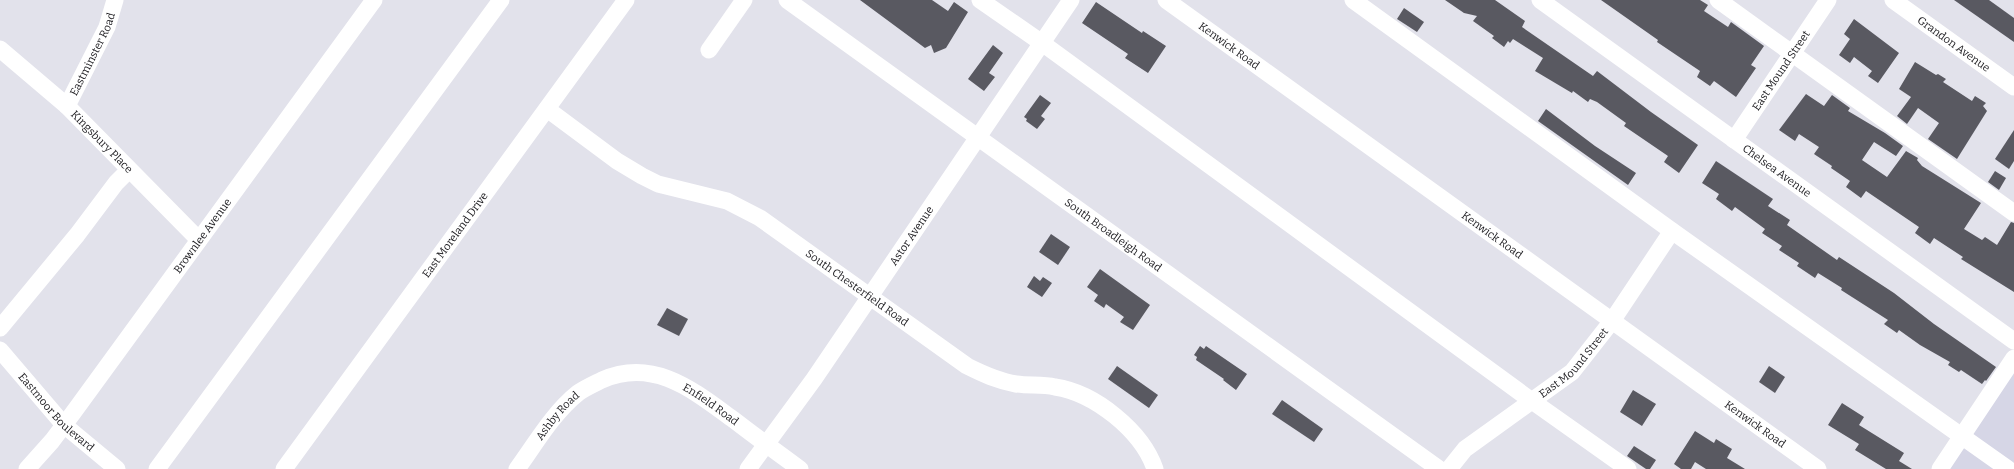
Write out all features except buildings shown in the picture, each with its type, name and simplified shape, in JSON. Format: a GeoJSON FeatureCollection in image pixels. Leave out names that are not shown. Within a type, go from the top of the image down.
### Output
{"type":"FeatureCollection","features":[{"type":"Feature","properties":{"kind":"street","name":"Eastminster Road"},"geometry":{"type":"LineString","coordinates":[[67,106],[107,27],[115,0]]}},
{"type":"Feature","properties":{"kind":"street","name":"Brownlee Avenue"},"geometry":{"type":"LineString","coordinates":[[27,469],[64,425],[374,0]]}},
{"type":"Feature","properties":{"kind":"street"},"geometry":{"type":"LineString","coordinates":[[157,469],[501,0]]}},
{"type":"Feature","properties":{"kind":"street","name":"East Moreland Drive"},"geometry":{"type":"LineString","coordinates":[[284,469],[626,0]]}},
{"type":"Feature","properties":{"kind":"street"},"geometry":{"type":"LineString","coordinates":[[708,50],[744,0]]}},
{"type":"Feature","properties":{"kind":"street","name":"South Broadleigh Road"},"geometry":{"type":"LineString","coordinates":[[787,0],[1439,469]]}},
{"type":"Feature","properties":{"kind":"street"},"geometry":{"type":"LineString","coordinates":[[980,0],[1042,43],[1532,401],[1628,469]]}},
{"type":"Feature","properties":{"kind":"street","name":"Astor Avenue"},"geometry":{"type":"LineString","coordinates":[[748,469],[814,379],[1071,0]]}},
{"type":"Feature","properties":{"kind":"street","name":"Kenwick Road"},"geometry":{"type":"LineString","coordinates":[[1166,0],[1818,469]]}},
{"type":"Feature","properties":{"kind":"street"},"geometry":{"type":"LineString","coordinates":[[1353,0],[1672,231],[1962,436],[1987,463],[2008,469]]}},
{"type":"Feature","properties":{"kind":"street","name":"Chelsea Avenue"},"geometry":{"type":"LineString","coordinates":[[1540,0],[2014,341]]}},
{"type":"Feature","properties":{"kind":"street"},"geometry":{"type":"LineString","coordinates":[[1718,0],[2014,213]]}},
{"type":"Feature","properties":{"kind":"street","name":"East Mound Street"},"geometry":{"type":"LineString","coordinates":[[1734,140],[1828,0]]}},
{"type":"Feature","properties":{"kind":"street","name":"Grandon Avenue"},"geometry":{"type":"LineString","coordinates":[[1893,0],[2014,87]]}},
{"type":"Feature","properties":{"kind":"street","name":"Kingsbury Place"},"geometry":{"type":"LineString","coordinates":[[0,49],[67,106],[198,240]]}},
{"type":"Feature","properties":{"kind":"street","name":"South Chesterfield Road"},"geometry":{"type":"LineString","coordinates":[[547,109],[617,161],[642,176],[658,184],[727,201],[740,206],[870,296],[967,366],[984,374],[1017,384],[1056,387],[1071,391],[1091,401],[1129,427],[1141,440],[1155,469]]}},
{"type":"Feature","properties":{"kind":"street"},"geometry":{"type":"LineString","coordinates":[[0,328],[77,235],[116,183],[129,170]]}},
{"type":"Feature","properties":{"kind":"street","name":"East Mound Street"},"geometry":{"type":"LineString","coordinates":[[1449,469],[1465,449],[1572,372],[1612,321],[1672,231]]}},
{"type":"Feature","properties":{"kind":"street","name":"Eastmoor Boulevard"},"geometry":{"type":"LineString","coordinates":[[0,350],[64,425],[117,469]]}},
{"type":"Feature","properties":{"kind":"street"},"geometry":{"type":"LineString","coordinates":[[1940,469],[2014,358]]}},
{"type":"Feature","properties":{"kind":"street","name":"Enfield Road"},"geometry":{"type":"LineString","coordinates":[[610,376],[625,372],[642,372],[674,380],[697,393],[800,469]]}},
{"type":"Feature","properties":{"kind":"street","name":"Ashby Road"},"geometry":{"type":"LineString","coordinates":[[517,469],[566,404],[579,392],[610,376]]}},
{"type":"Feature","properties":{"kind":"shaded area"},"geometry":{"type":"Polygon","coordinates":[[[2014,359],[2014,469],[1940,469],[2014,359]]]}}]}
